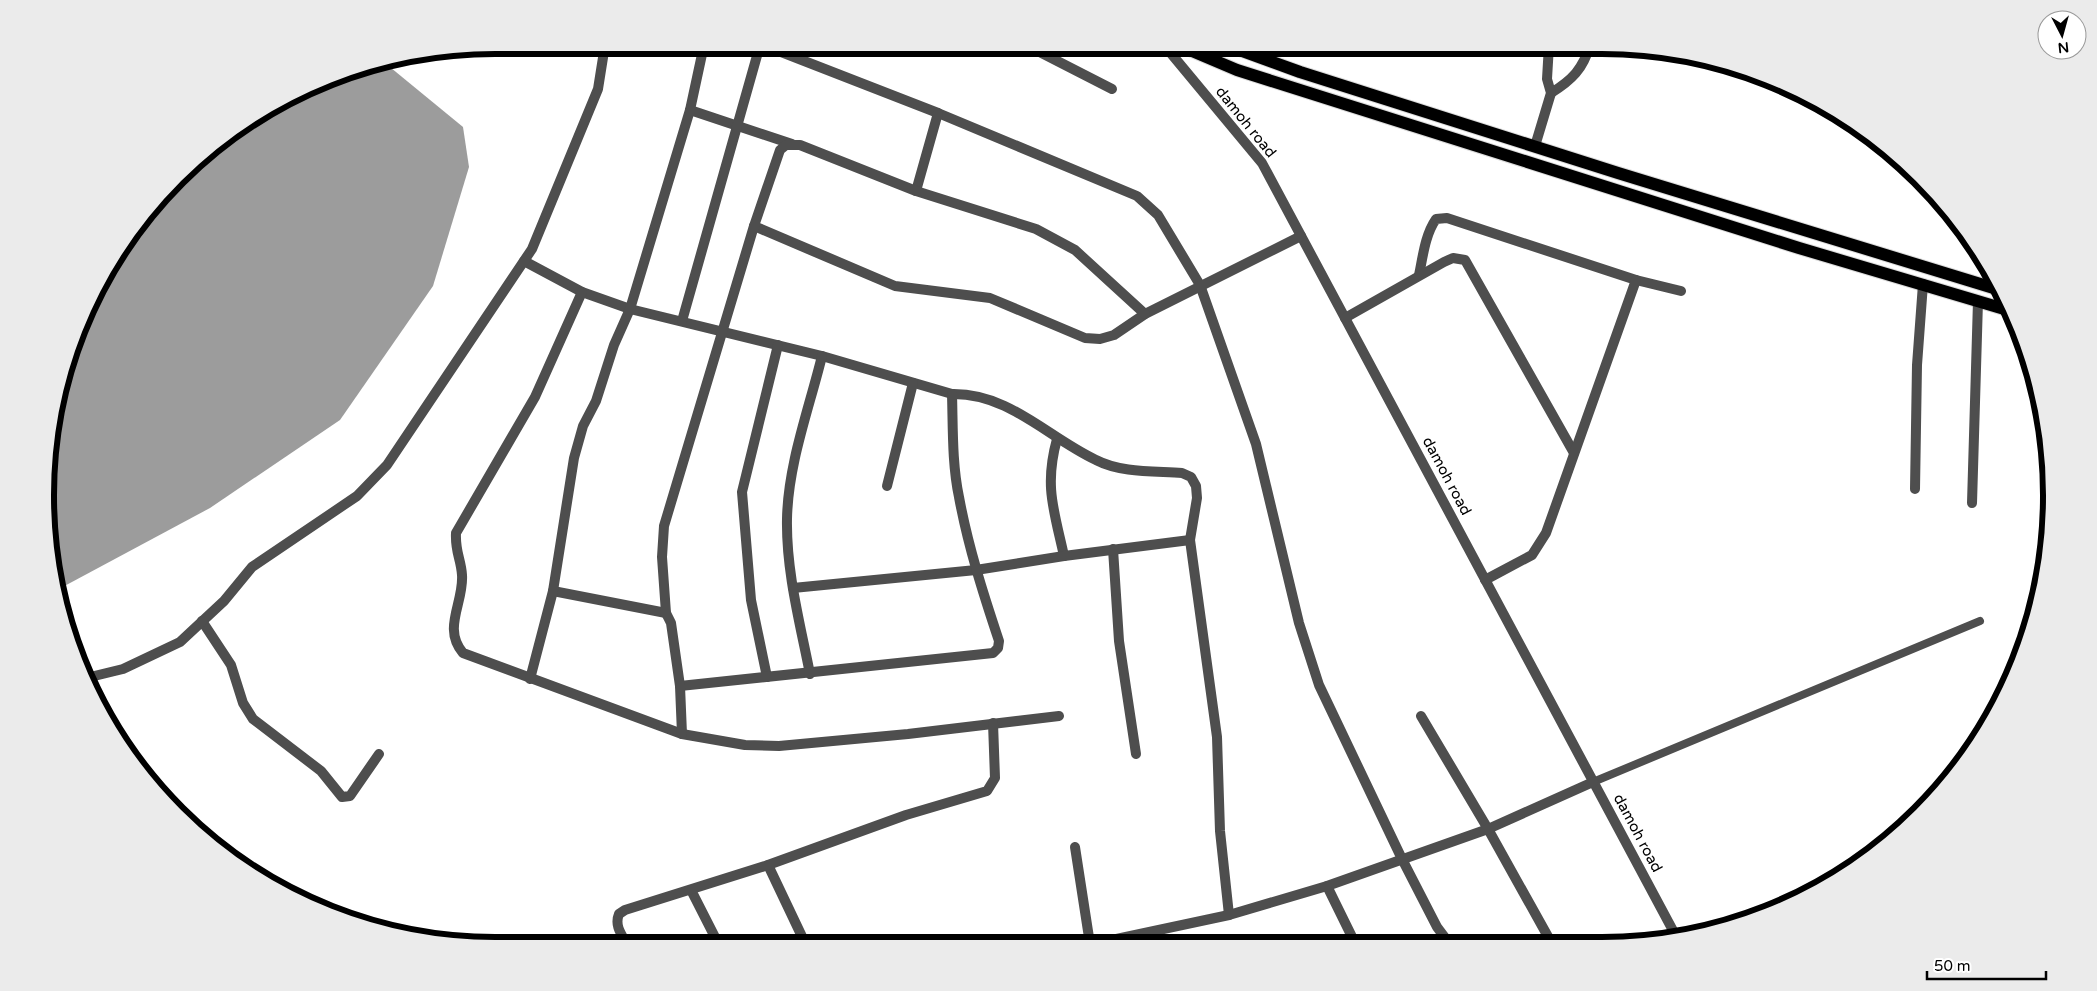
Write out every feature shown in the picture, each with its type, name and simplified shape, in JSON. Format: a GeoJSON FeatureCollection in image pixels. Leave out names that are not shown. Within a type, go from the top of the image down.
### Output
{"type":"FeatureCollection","features":[{"type":"Feature","properties":{"kind":"main road"},"geometry":{"type":"LineString","coordinates":[[1199,54],[1237,70],[2002,308]]}},
{"type":"Feature","properties":{"kind":"main road"},"geometry":{"type":"LineString","coordinates":[[1251,54],[1300,72],[1864,250],[1991,287]]}},
{"type":"Feature","properties":{"kind":"street"},"geometry":{"type":"LineString","coordinates":[[92,676],[123,669],[180,642],[224,601],[252,567],[357,496],[387,465],[532,249],[598,89],[604,54]]}},
{"type":"Feature","properties":{"kind":"street"},"geometry":{"type":"LineString","coordinates":[[530,679],[553,591],[574,458],[583,426],[596,401],[614,345],[630,309],[690,110],[702,54]]}},
{"type":"Feature","properties":{"kind":"street"},"geometry":{"type":"LineString","coordinates":[[682,321],[759,54]]}},
{"type":"Feature","properties":{"kind":"street"},"geometry":{"type":"LineString","coordinates":[[785,54],[938,113],[1137,196],[1158,215],[1200,285],[1256,444],[1300,623],[1319,685],[1402,859],[1444,937]]}},
{"type":"Feature","properties":{"kind":"street"},"geometry":{"type":"LineString","coordinates":[[1044,54],[1112,89]]}},
{"type":"Feature","properties":{"kind":"street","name":"damoh road"},"geometry":{"type":"LineString","coordinates":[[1172,54],[1262,162],[1673,931]]}},
{"type":"Feature","properties":{"kind":"street"},"geometry":{"type":"LineString","coordinates":[[1536,146],[1551,93],[1547,79],[1548,54]]}},
{"type":"Feature","properties":{"kind":"street"},"geometry":{"type":"LineString","coordinates":[[1551,93],[1577,75],[1586,62],[1588,54]]}},
{"type":"Feature","properties":{"kind":"street"},"geometry":{"type":"LineString","coordinates":[[690,110],[793,144],[916,191],[1036,229],[1075,250],[1145,314]]}},
{"type":"Feature","properties":{"kind":"street"},"geometry":{"type":"LineString","coordinates":[[916,191],[938,113]]}},
{"type":"Feature","properties":{"kind":"street"},"geometry":{"type":"LineString","coordinates":[[682,734],[680,686],[671,623],[666,613],[662,557],[664,526],[754,226],[780,150],[786,145],[793,144]]}},
{"type":"Feature","properties":{"kind":"street"},"geometry":{"type":"LineString","coordinates":[[1419,275],[1432,225],[1436,219],[1447,218],[1636,280],[1681,291]]}},
{"type":"Feature","properties":{"kind":"street"},"geometry":{"type":"LineString","coordinates":[[754,226],[895,286],[990,298],[1085,338],[1100,339],[1114,335],[1145,314],[1301,236]]}},
{"type":"Feature","properties":{"kind":"street"},"geometry":{"type":"LineString","coordinates":[[1345,318],[1419,275],[1454,258],[1465,260],[1574,453]]}},
{"type":"Feature","properties":{"kind":"street"},"geometry":{"type":"LineString","coordinates":[[524,261],[582,292],[630,309],[822,356],[952,394],[966,394],[1009,406],[1058,439],[1113,467],[1182,473],[1191,477],[1196,486],[1197,498],[1190,540],[1217,737],[1220,831],[1229,915]]}},
{"type":"Feature","properties":{"kind":"street"},"geometry":{"type":"LineString","coordinates":[[1485,580],[1532,555],[1546,533],[1636,280]]}},
{"type":"Feature","properties":{"kind":"street"},"geometry":{"type":"LineString","coordinates":[[1914,489],[1917,365],[1923,284]]}},
{"type":"Feature","properties":{"kind":"street"},"geometry":{"type":"LineString","coordinates":[[582,292],[535,396],[456,534],[455,549],[462,575],[454,626],[454,642],[463,653],[682,734],[745,744],[779,746],[908,734],[1059,716]]}},
{"type":"Feature","properties":{"kind":"street"},"geometry":{"type":"LineString","coordinates":[[1972,503],[1978,301]]}},
{"type":"Feature","properties":{"kind":"street"},"geometry":{"type":"LineString","coordinates":[[767,677],[751,600],[742,492],[778,345]]}},
{"type":"Feature","properties":{"kind":"street"},"geometry":{"type":"LineString","coordinates":[[810,674],[793,588],[787,520],[792,476],[822,356]]}},
{"type":"Feature","properties":{"kind":"street"},"geometry":{"type":"LineString","coordinates":[[887,486],[913,383]]}},
{"type":"Feature","properties":{"kind":"street"},"geometry":{"type":"LineString","coordinates":[[680,686],[810,674],[993,653],[998,648],[999,641],[976,570],[958,496],[953,447],[952,394]]}},
{"type":"Feature","properties":{"kind":"street"},"geometry":{"type":"LineString","coordinates":[[1058,439],[1051,463],[1050,489],[1064,556]]}},
{"type":"Feature","properties":{"kind":"street"},"geometry":{"type":"LineString","coordinates":[[793,588],[976,570],[1113,549],[1190,540]]}},
{"type":"Feature","properties":{"kind":"street"},"geometry":{"type":"LineString","coordinates":[[1113,549],[1119,641],[1136,754]]}},
{"type":"Feature","properties":{"kind":"street"},"geometry":{"type":"LineString","coordinates":[[553,591],[666,613]]}},
{"type":"Feature","properties":{"kind":"street"},"geometry":{"type":"LineString","coordinates":[[202,621],[231,665],[243,703],[253,719],[321,771],[342,797],[350,796],[379,754]]}},
{"type":"Feature","properties":{"kind":"street"},"geometry":{"type":"LineString","coordinates":[[1421,716],[1488,829],[1548,937]]}},
{"type":"Feature","properties":{"kind":"street"},"geometry":{"type":"LineString","coordinates":[[623,937],[618,927],[619,914],[768,865],[906,815],[987,791],[995,778],[992,723]]}},
{"type":"Feature","properties":{"kind":"street"},"geometry":{"type":"LineString","coordinates":[[1124,937],[1229,915],[1327,886],[1488,829],[1594,782]]}},
{"type":"Feature","properties":{"kind":"street"},"geometry":{"type":"LineString","coordinates":[[1075,847],[1090,937]]}},
{"type":"Feature","properties":{"kind":"street"},"geometry":{"type":"LineString","coordinates":[[768,865],[802,937]]}},
{"type":"Feature","properties":{"kind":"street"},"geometry":{"type":"LineString","coordinates":[[1327,886],[1352,937]]}},
{"type":"Feature","properties":{"kind":"street"},"geometry":{"type":"LineString","coordinates":[[691,890],[715,937]]}},
{"type":"Feature","properties":{"kind":"lane"},"geometry":{"type":"LineString","coordinates":[[1594,782],[1980,621]]}},
{"type":"Feature","properties":{"kind":"shaded area"},"geometry":{"type":"Polygon","coordinates":[[[390,67],[463,127],[469,167],[433,286],[340,420],[210,508],[63,587],[55,524],[55,467],[62,409],[87,326],[99,300],[128,250],[163,204],[204,163],[250,128],[300,99],[326,87],[390,67]]]}}]}
